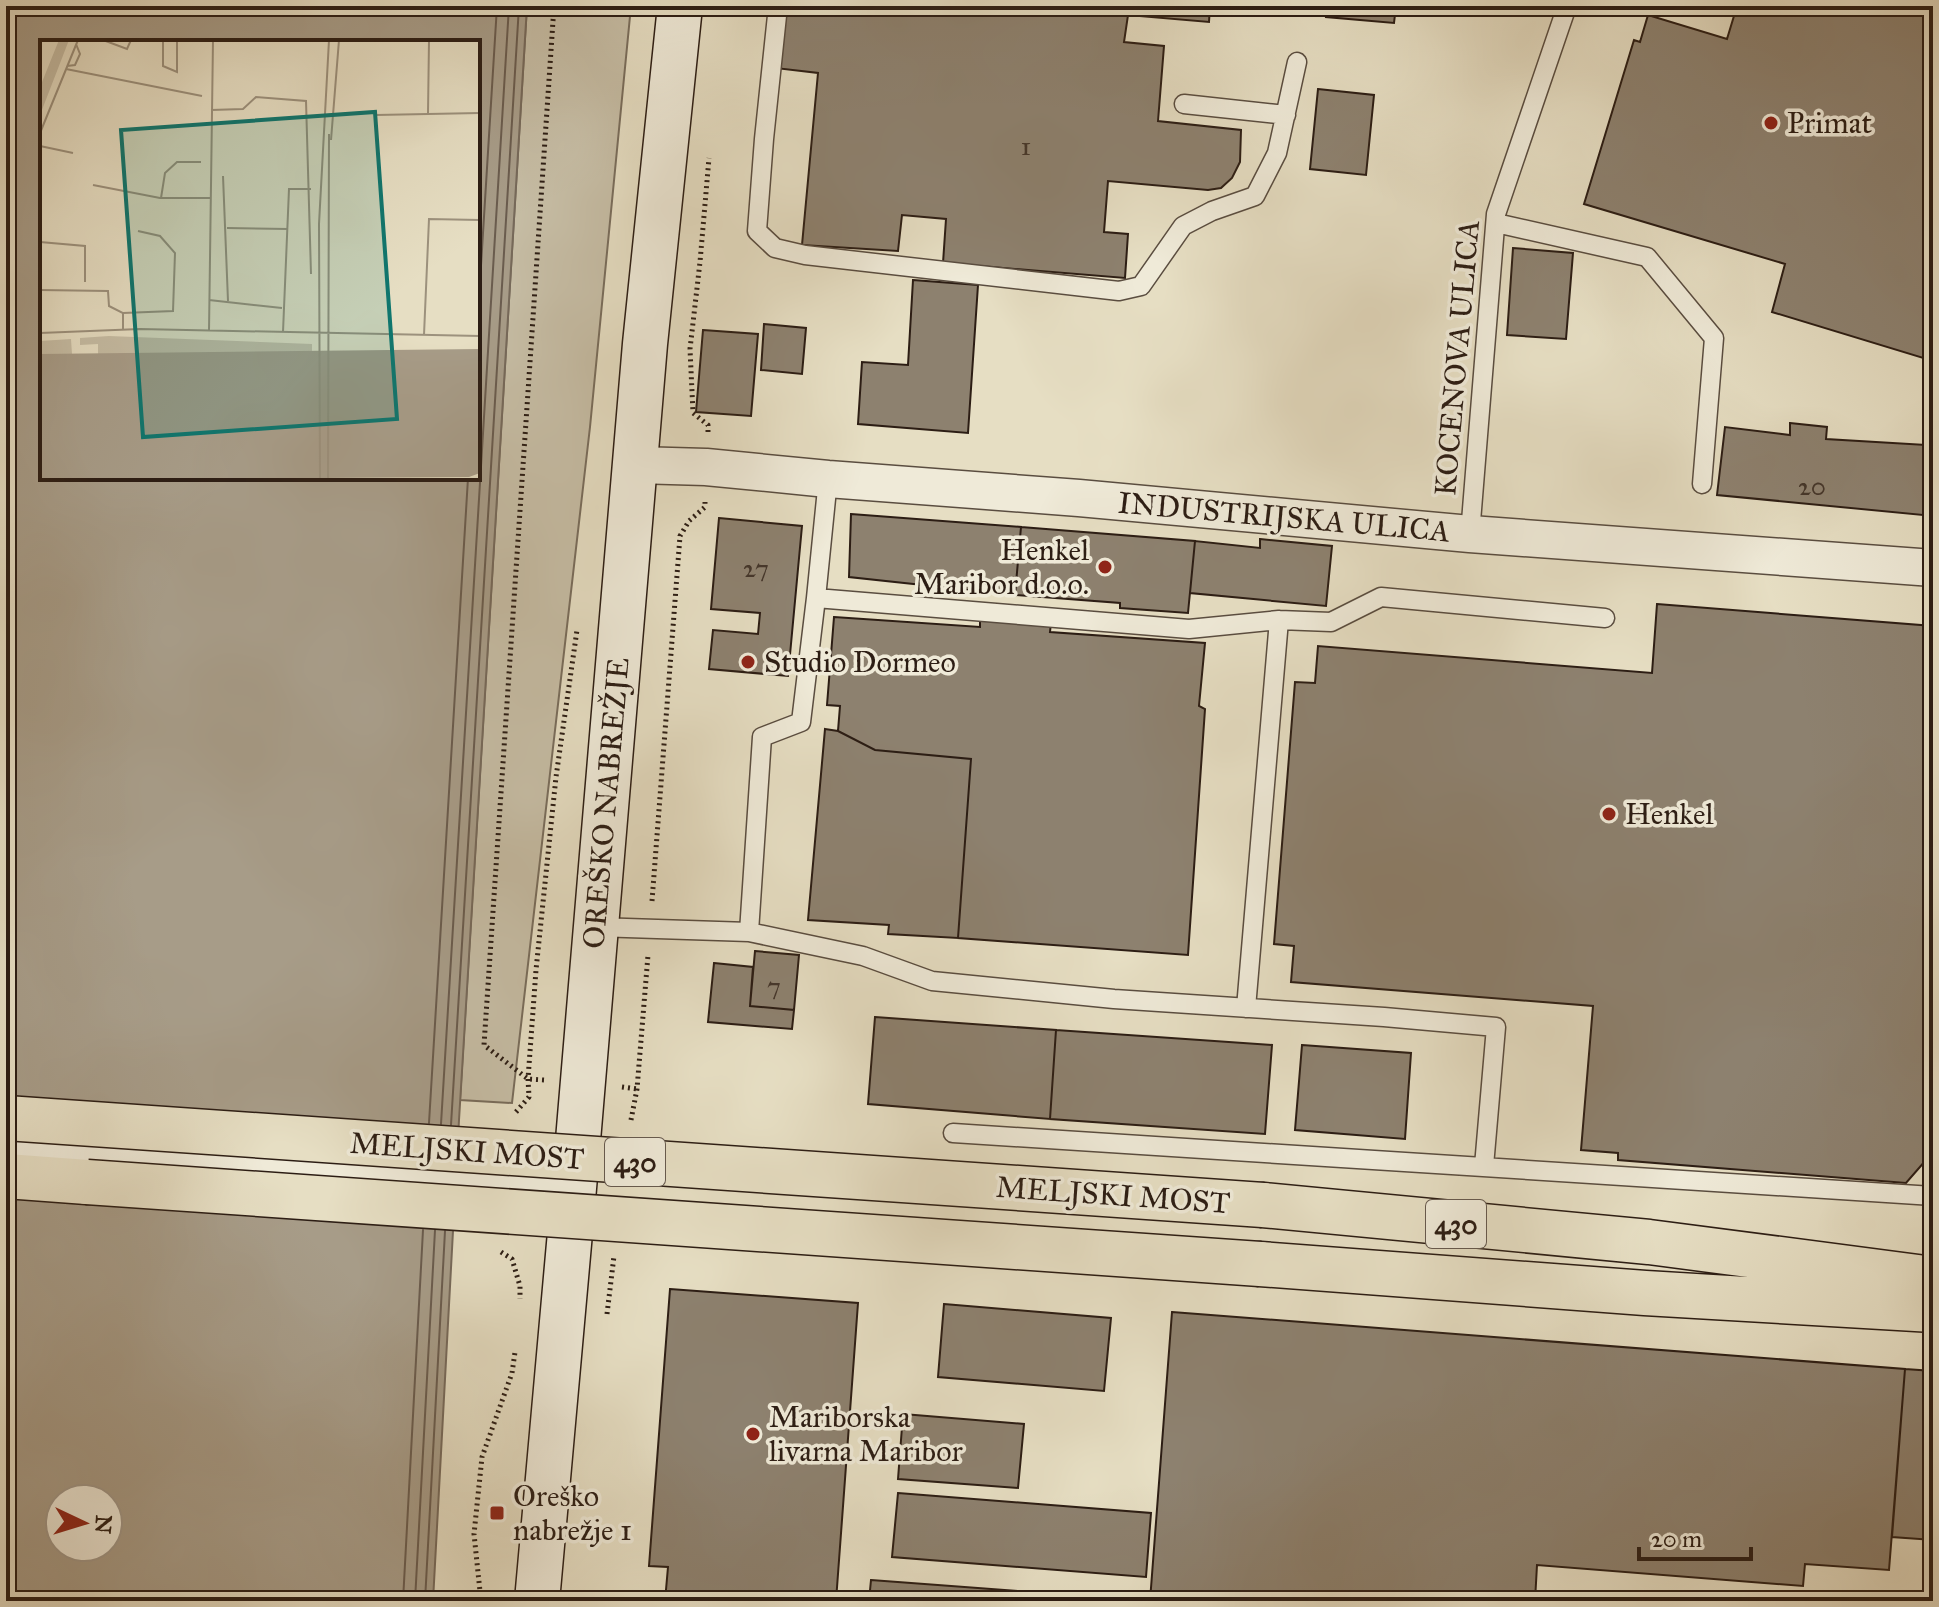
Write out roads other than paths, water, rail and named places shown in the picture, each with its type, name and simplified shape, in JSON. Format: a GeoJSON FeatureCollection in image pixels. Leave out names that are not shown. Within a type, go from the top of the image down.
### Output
{"type":"FeatureCollection","features":[{"type":"Feature","properties":{"kind":"highway","name":"MELJSKI MOST"},"geometry":{"type":"LineString","coordinates":[[6,1118],[1263,1205],[1649,1242]]}},
{"type":"Feature","properties":{"kind":"highway","name":"MELJSKI MOST"},"geometry":{"type":"LineString","coordinates":[[6,1176],[1645,1293]]}},
{"type":"Feature","properties":{"kind":"highway"},"geometry":{"type":"LineString","coordinates":[[1649,1242],[1933,1250]]}},
{"type":"Feature","properties":{"kind":"highway","name":"430"},"geometry":{"type":"LineString","coordinates":[[1649,1242],[1933,1279]]}},
{"type":"Feature","properties":{"kind":"highway"},"geometry":{"type":"LineString","coordinates":[[1645,1293],[1933,1341]]}},
{"type":"Feature","properties":{"kind":"highway","name":"430"},"geometry":{"type":"LineString","coordinates":[[1645,1293],[1933,1310]]}},
{"type":"Feature","properties":{"kind":"street","name":"OREŠKO NABREŽJE"},"geometry":{"type":"LineString","coordinates":[[537,1601],[645,344],[680,6]]}},
{"type":"Feature","properties":{"kind":"street","name":"INDUSTRIJSKA ULICA"},"geometry":{"type":"LineString","coordinates":[[636,465],[706,467],[1470,534],[1933,568]]}},
{"type":"Feature","properties":{"kind":"street","name":"MELJSKI MOST"},"geometry":{"type":"LineString","coordinates":[[6,1150],[574,1188]]}},
{"type":"Feature","properties":{"kind":"lane"},"geometry":{"type":"LineString","coordinates":[[778,6],[757,231],[775,248],[805,255],[1119,291],[1141,286],[1183,226],[1212,211],[1255,196],[1277,153],[1297,62]]}},
{"type":"Feature","properties":{"kind":"lane","name":"KOCENOVA ULICA"},"geometry":{"type":"LineString","coordinates":[[1470,534],[1496,214],[1567,6]]}},
{"type":"Feature","properties":{"kind":"lane"},"geometry":{"type":"LineString","coordinates":[[1184,104],[1286,115]]}},
{"type":"Feature","properties":{"kind":"lane"},"geometry":{"type":"LineString","coordinates":[[1496,223],[1647,257],[1714,338],[1702,484]]}},
{"type":"Feature","properties":{"kind":"lane"},"geometry":{"type":"LineString","coordinates":[[749,932],[762,737],[801,722],[828,479]]}},
{"type":"Feature","properties":{"kind":"lane"},"geometry":{"type":"LineString","coordinates":[[816,598],[1189,629],[1279,620],[1331,622],[1381,597],[1605,618]]}},
{"type":"Feature","properties":{"kind":"lane"},"geometry":{"type":"LineString","coordinates":[[1246,1008],[1279,620]]}},
{"type":"Feature","properties":{"kind":"lane"},"geometry":{"type":"LineString","coordinates":[[596,927],[749,932],[863,956],[932,981],[1114,999],[1496,1027],[1484,1166]]}},
{"type":"Feature","properties":{"kind":"lane"},"geometry":{"type":"LineString","coordinates":[[953,1133],[1933,1196]]}},
{"type":"Feature","properties":{"kind":"water"},"geometry":{"type":"Polygon","coordinates":[[[6,6],[527,6],[433,1601],[6,1601],[6,6]]]}},
{"type":"Feature","properties":{"kind":"place","name":"Primat"},"geometry":{"type":"Point","coordinates":[1771,123]}},
{"type":"Feature","properties":{"kind":"place","name":"Henkel Maribor d.o.o."},"geometry":{"type":"Point","coordinates":[1105,567]}},
{"type":"Feature","properties":{"kind":"place","name":"Studio Dormeo"},"geometry":{"type":"Point","coordinates":[748,662]}},
{"type":"Feature","properties":{"kind":"place","name":"Henkel"},"geometry":{"type":"Point","coordinates":[1609,814]}},
{"type":"Feature","properties":{"kind":"place","name":"Mariborska livarna Maribor"},"geometry":{"type":"Point","coordinates":[753,1434]}},
{"type":"Feature","properties":{"kind":"place","name":"Oreško nabrežje 1"},"geometry":{"type":"Point","coordinates":[497,1513]}}]}
